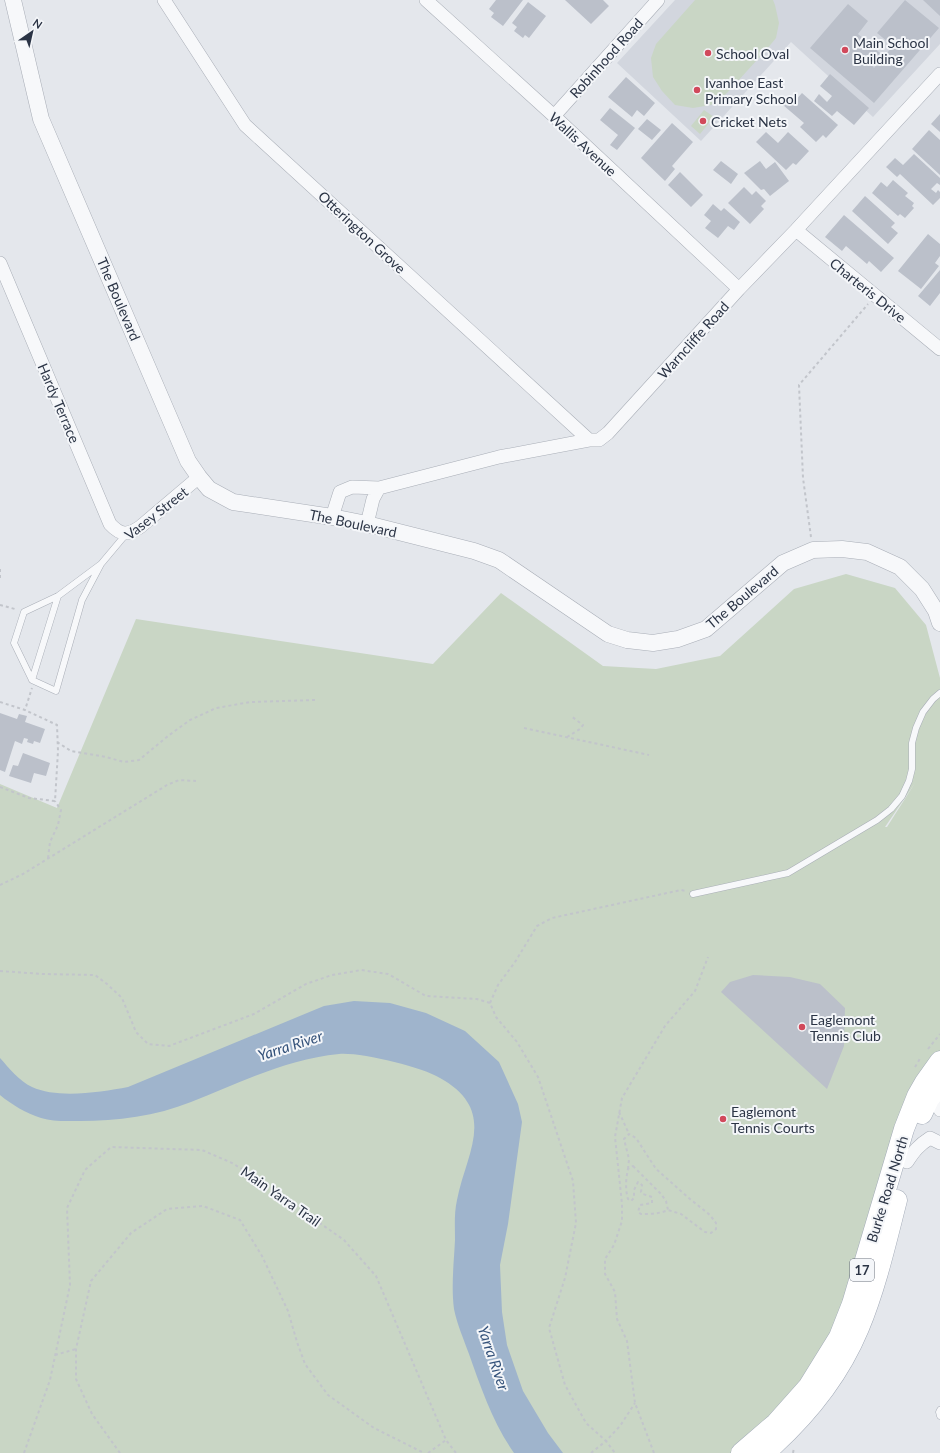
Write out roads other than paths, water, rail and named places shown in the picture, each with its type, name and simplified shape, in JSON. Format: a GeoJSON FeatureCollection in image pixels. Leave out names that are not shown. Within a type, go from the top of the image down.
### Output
{"type":"FeatureCollection","features":[{"type":"Feature","properties":{"kind":"main road","name":"Burke Road North"},"geometry":{"type":"LineString","coordinates":[[741,1453],[776,1423],[808,1387],[839,1336],[852,1304],[904,1129],[917,1096],[940,1061]]}},
{"type":"Feature","properties":{"kind":"main road","name":"Burke Road North"},"geometry":{"type":"LineString","coordinates":[[765,1453],[779,1441],[820,1396],[840,1365],[859,1328],[874,1286],[918,1122],[930,1099],[940,1085]]}},
{"type":"Feature","properties":{"kind":"street","name":"The Boulevard"},"geometry":{"type":"LineString","coordinates":[[13,0],[41,119],[188,461],[199,478],[209,489],[233,502],[332,517],[367,524],[474,551],[499,560],[608,634],[627,640],[653,643],[678,639],[706,629],[736,605],[783,563],[813,550],[842,548],[867,552],[900,567],[922,589],[936,611],[940,623]]}},
{"type":"Feature","properties":{"kind":"street","name":"Otterington Grove"},"geometry":{"type":"LineString","coordinates":[[164,0],[246,125],[589,440]]}},
{"type":"Feature","properties":{"kind":"street","name":"Wallis Avenue"},"geometry":{"type":"LineString","coordinates":[[426,0],[554,116],[739,289]]}},
{"type":"Feature","properties":{"kind":"street","name":"Robinhood Road"},"geometry":{"type":"LineString","coordinates":[[554,116],[658,0]]}},
{"type":"Feature","properties":{"kind":"street","name":"Warncliffe Road"},"geometry":{"type":"LineString","coordinates":[[332,517],[340,492],[352,487],[379,488],[499,457],[589,440],[598,440],[608,433],[739,289],[939,78]]}},
{"type":"Feature","properties":{"kind":"street","name":"Charteris Drive"},"geometry":{"type":"LineString","coordinates":[[796,230],[940,349]]}},
{"type":"Feature","properties":{"kind":"street","name":"Hardy Terrace"},"geometry":{"type":"LineString","coordinates":[[0,263],[110,524],[120,533],[127,533]]}},
{"type":"Feature","properties":{"kind":"street","name":"Vasey Street"},"geometry":{"type":"LineString","coordinates":[[127,533],[140,527],[199,478]]}},
{"type":"Feature","properties":{"kind":"street"},"geometry":{"type":"LineString","coordinates":[[367,524],[373,499],[379,488]]}},
{"type":"Feature","properties":{"kind":"street"},"geometry":{"type":"LineString","coordinates":[[940,1095],[940,1110]]}},
{"type":"Feature","properties":{"kind":"street"},"geometry":{"type":"LineString","coordinates":[[908,1162],[916,1148],[921,1143],[930,1138],[940,1143]]}},
{"type":"Feature","properties":{"kind":"lane","name":"Vasey Street"},"geometry":{"type":"LineString","coordinates":[[32,680],[14,644],[24,612],[58,596],[101,564],[127,533]]}},
{"type":"Feature","properties":{"kind":"lane"},"geometry":{"type":"LineString","coordinates":[[58,596],[32,680],[56,691],[82,600],[101,564]]}},
{"type":"Feature","properties":{"kind":"lane"},"geometry":{"type":"LineString","coordinates":[[693,894],[788,873],[877,820],[891,809],[902,796],[909,781],[912,769],[912,743],[916,728],[923,712],[940,693]]}},
{"type":"Feature","properties":{"kind":"lane"},"geometry":{"type":"LineString","coordinates":[[940,1410],[940,1416]]}},
{"type":"Feature","properties":{"kind":"water","name":"Yarra River"},"geometry":{"type":"Polygon","coordinates":[[[354,1001],[390,1003],[426,1013],[465,1031],[499,1062],[518,1104],[522,1122],[508,1224],[500,1265],[502,1312],[507,1345],[523,1391],[548,1433],[563,1453],[514,1453],[500,1430],[488,1405],[459,1326],[454,1309],[453,1292],[455,1215],[457,1200],[474,1134],[474,1119],[469,1104],[458,1091],[440,1078],[420,1069],[391,1061],[361,1055],[339,1054],[282,1066],[178,1107],[164,1111],[122,1119],[94,1121],[60,1121],[35,1116],[14,1105],[0,1095],[0,1058],[14,1074],[32,1087],[42,1091],[67,1094],[117,1089],[128,1087],[324,1006],[354,1001]]]}},
{"type":"Feature","properties":{"kind":"place","name":"Main School Building"},"geometry":{"type":"Point","coordinates":[845,50]}},
{"type":"Feature","properties":{"kind":"place","name":"School Oval"},"geometry":{"type":"Point","coordinates":[708,53]}},
{"type":"Feature","properties":{"kind":"place","name":"Ivanhoe East Primary School"},"geometry":{"type":"Point","coordinates":[697,90]}},
{"type":"Feature","properties":{"kind":"place","name":"Cricket Nets"},"geometry":{"type":"Point","coordinates":[703,121]}},
{"type":"Feature","properties":{"kind":"place","name":"Eaglemont Tennis Club"},"geometry":{"type":"Point","coordinates":[802,1027]}},
{"type":"Feature","properties":{"kind":"place","name":"Eaglemont Tennis Courts"},"geometry":{"type":"Point","coordinates":[723,1119]}}]}
